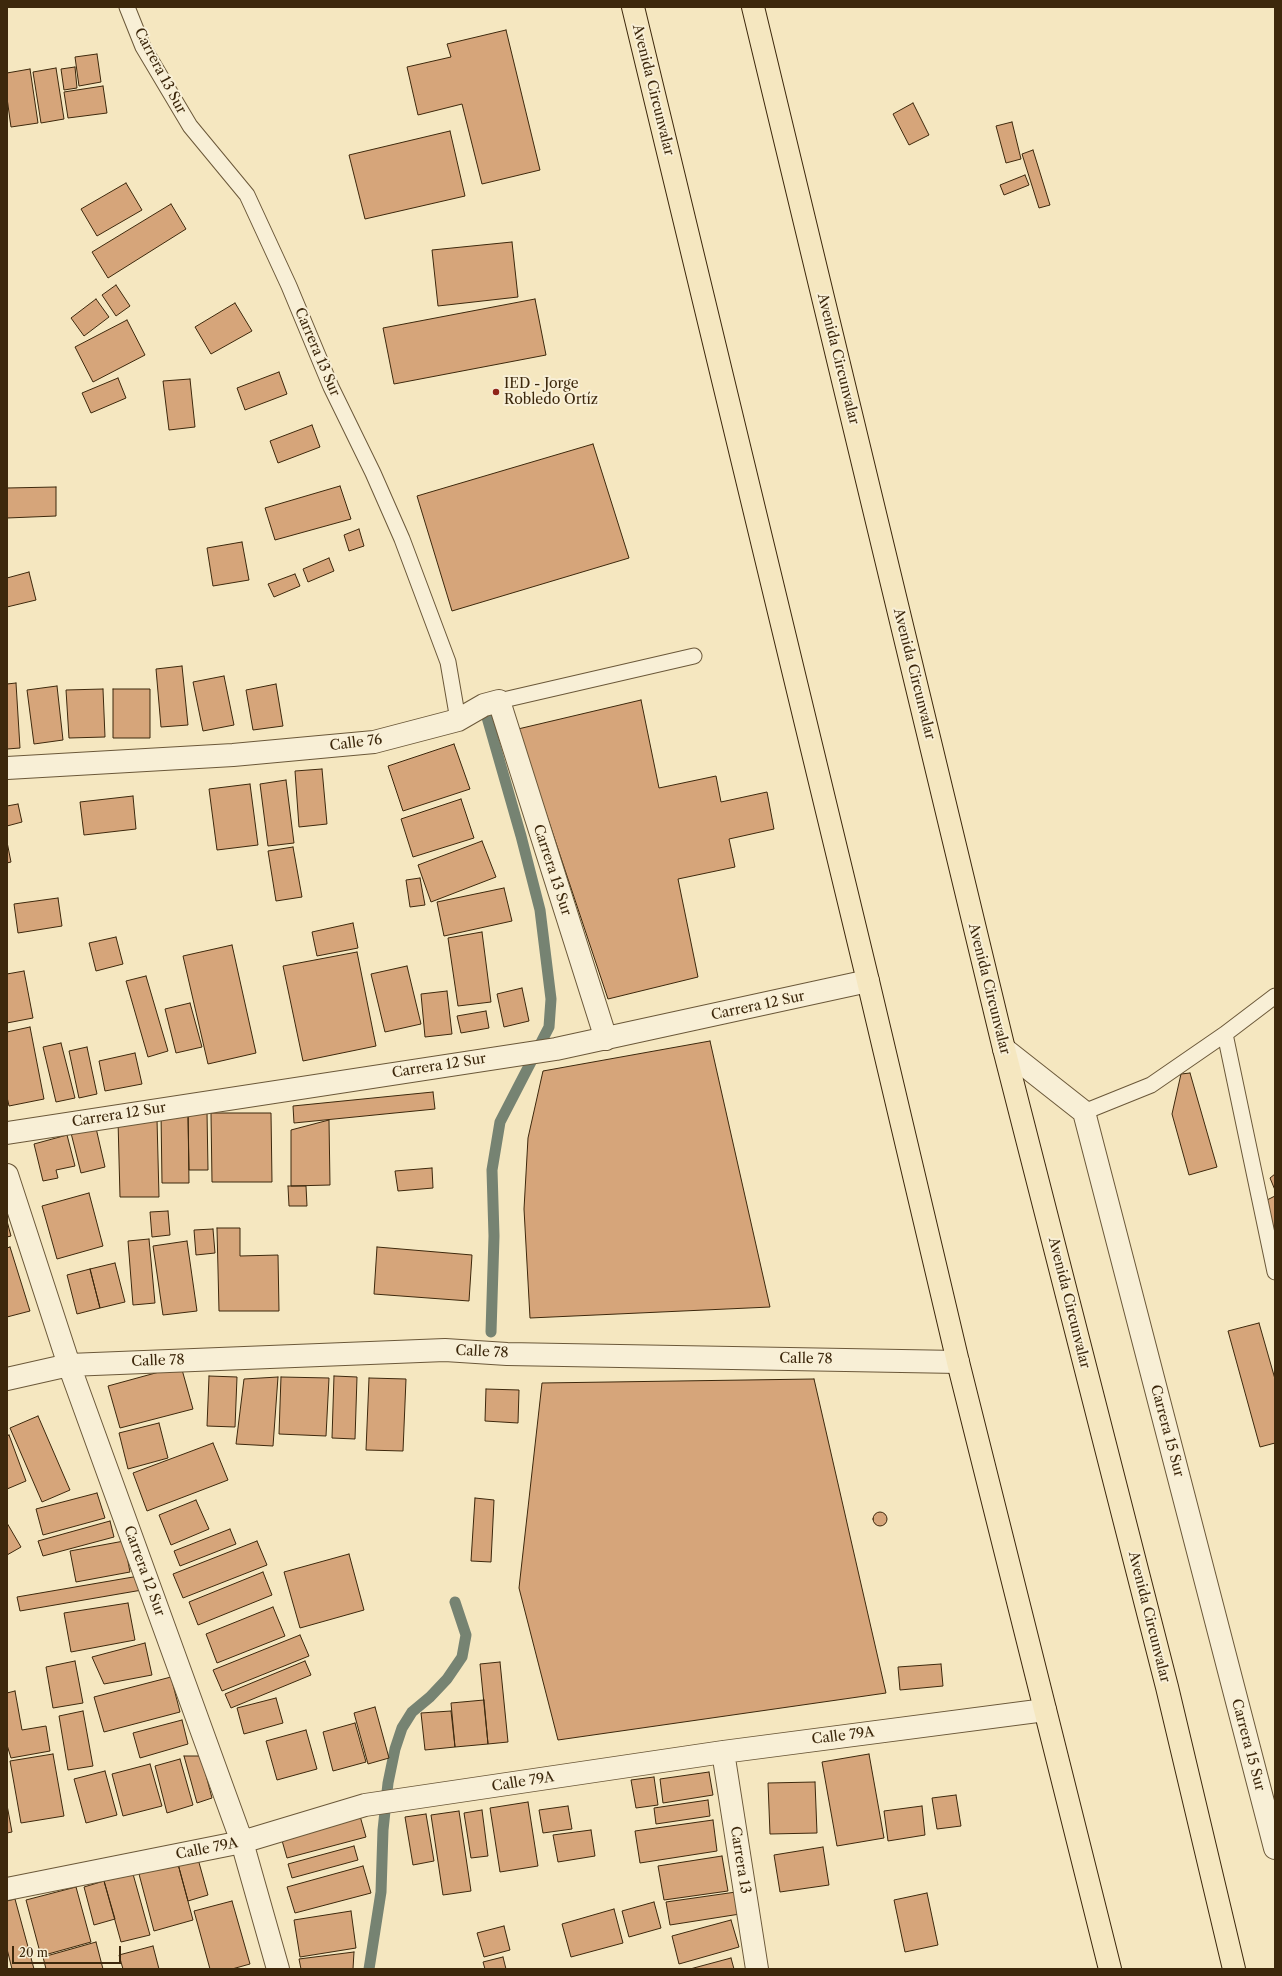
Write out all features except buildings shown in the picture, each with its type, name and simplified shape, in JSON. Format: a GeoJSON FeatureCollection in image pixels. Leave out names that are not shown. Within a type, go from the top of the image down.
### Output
{"type":"FeatureCollection","features":[{"type":"Feature","properties":{"kind":"highway","name":"Avenida Circunvalar"},"geometry":{"type":"LineString","coordinates":[[633,7],[868,981],[958,1362],[1110,1969]]}},
{"type":"Feature","properties":{"kind":"highway","name":"Avenida Circunvalar"},"geometry":{"type":"LineString","coordinates":[[753,7],[1004,1050],[1167,1687],[1234,1969]]}},
{"type":"Feature","properties":{"kind":"street","name":"Calle 76"},"geometry":{"type":"LineString","coordinates":[[7,768],[233,755],[374,742],[458,720],[484,705],[499,701]]}},
{"type":"Feature","properties":{"kind":"street","name":"Carrera 13 Sur"},"geometry":{"type":"LineString","coordinates":[[499,701],[606,1040]]}},
{"type":"Feature","properties":{"kind":"street","name":"Carrera 12 Sur"},"geometry":{"type":"LineString","coordinates":[[7,1133],[556,1049],[606,1040],[868,981]]}},
{"type":"Feature","properties":{"kind":"street"},"geometry":{"type":"LineString","coordinates":[[1004,1050],[1084,1112]]}},
{"type":"Feature","properties":{"kind":"street","name":"Carrera 15 Sur"},"geometry":{"type":"LineString","coordinates":[[1084,1112],[1275,1848]]}},
{"type":"Feature","properties":{"kind":"street","name":"Carrera 12 Sur"},"geometry":{"type":"LineString","coordinates":[[7,1175],[69,1364],[242,1842],[278,1969]]}},
{"type":"Feature","properties":{"kind":"street","name":"Calle 78"},"geometry":{"type":"LineString","coordinates":[[7,1379],[69,1364],[444,1350],[506,1354],[958,1362]]}},
{"type":"Feature","properties":{"kind":"street","name":"Calle 79A"},"geometry":{"type":"LineString","coordinates":[[7,1889],[242,1842],[365,1805],[723,1752],[1045,1710]]}},
{"type":"Feature","properties":{"kind":"street","name":"Carrera 13"},"geometry":{"type":"LineString","coordinates":[[723,1752],[757,1969]]}},
{"type":"Feature","properties":{"kind":"lane","name":"Carrera 13 Sur"},"geometry":{"type":"LineString","coordinates":[[127,7],[144,47],[190,126],[248,195],[289,286],[331,387],[373,473],[402,540],[448,662],[458,720]]}},
{"type":"Feature","properties":{"kind":"lane","name":"Calle 76"},"geometry":{"type":"LineString","coordinates":[[499,701],[694,656]]}},
{"type":"Feature","properties":{"kind":"lane"},"geometry":{"type":"LineString","coordinates":[[1084,1112],[1151,1085],[1225,1034],[1275,996]]}},
{"type":"Feature","properties":{"kind":"lane"},"geometry":{"type":"LineString","coordinates":[[1225,1034],[1275,1272]]}},
{"type":"Feature","properties":{"kind":"waterway"},"geometry":{"type":"LineString","coordinates":[[484,707],[521,836],[540,910],[551,999],[549,1027],[500,1122],[492,1170],[494,1236],[491,1332]]}},
{"type":"Feature","properties":{"kind":"waterway"},"geometry":{"type":"LineString","coordinates":[[369,1969],[381,1892],[383,1830],[388,1783],[395,1749],[402,1728],[412,1712],[430,1697],[447,1679],[462,1657],[466,1635],[455,1602]]}},
{"type":"Feature","properties":{"kind":"place","name":"IED - Jorge Robledo Ortíz"},"geometry":{"type":"Point","coordinates":[496,392]}}]}
